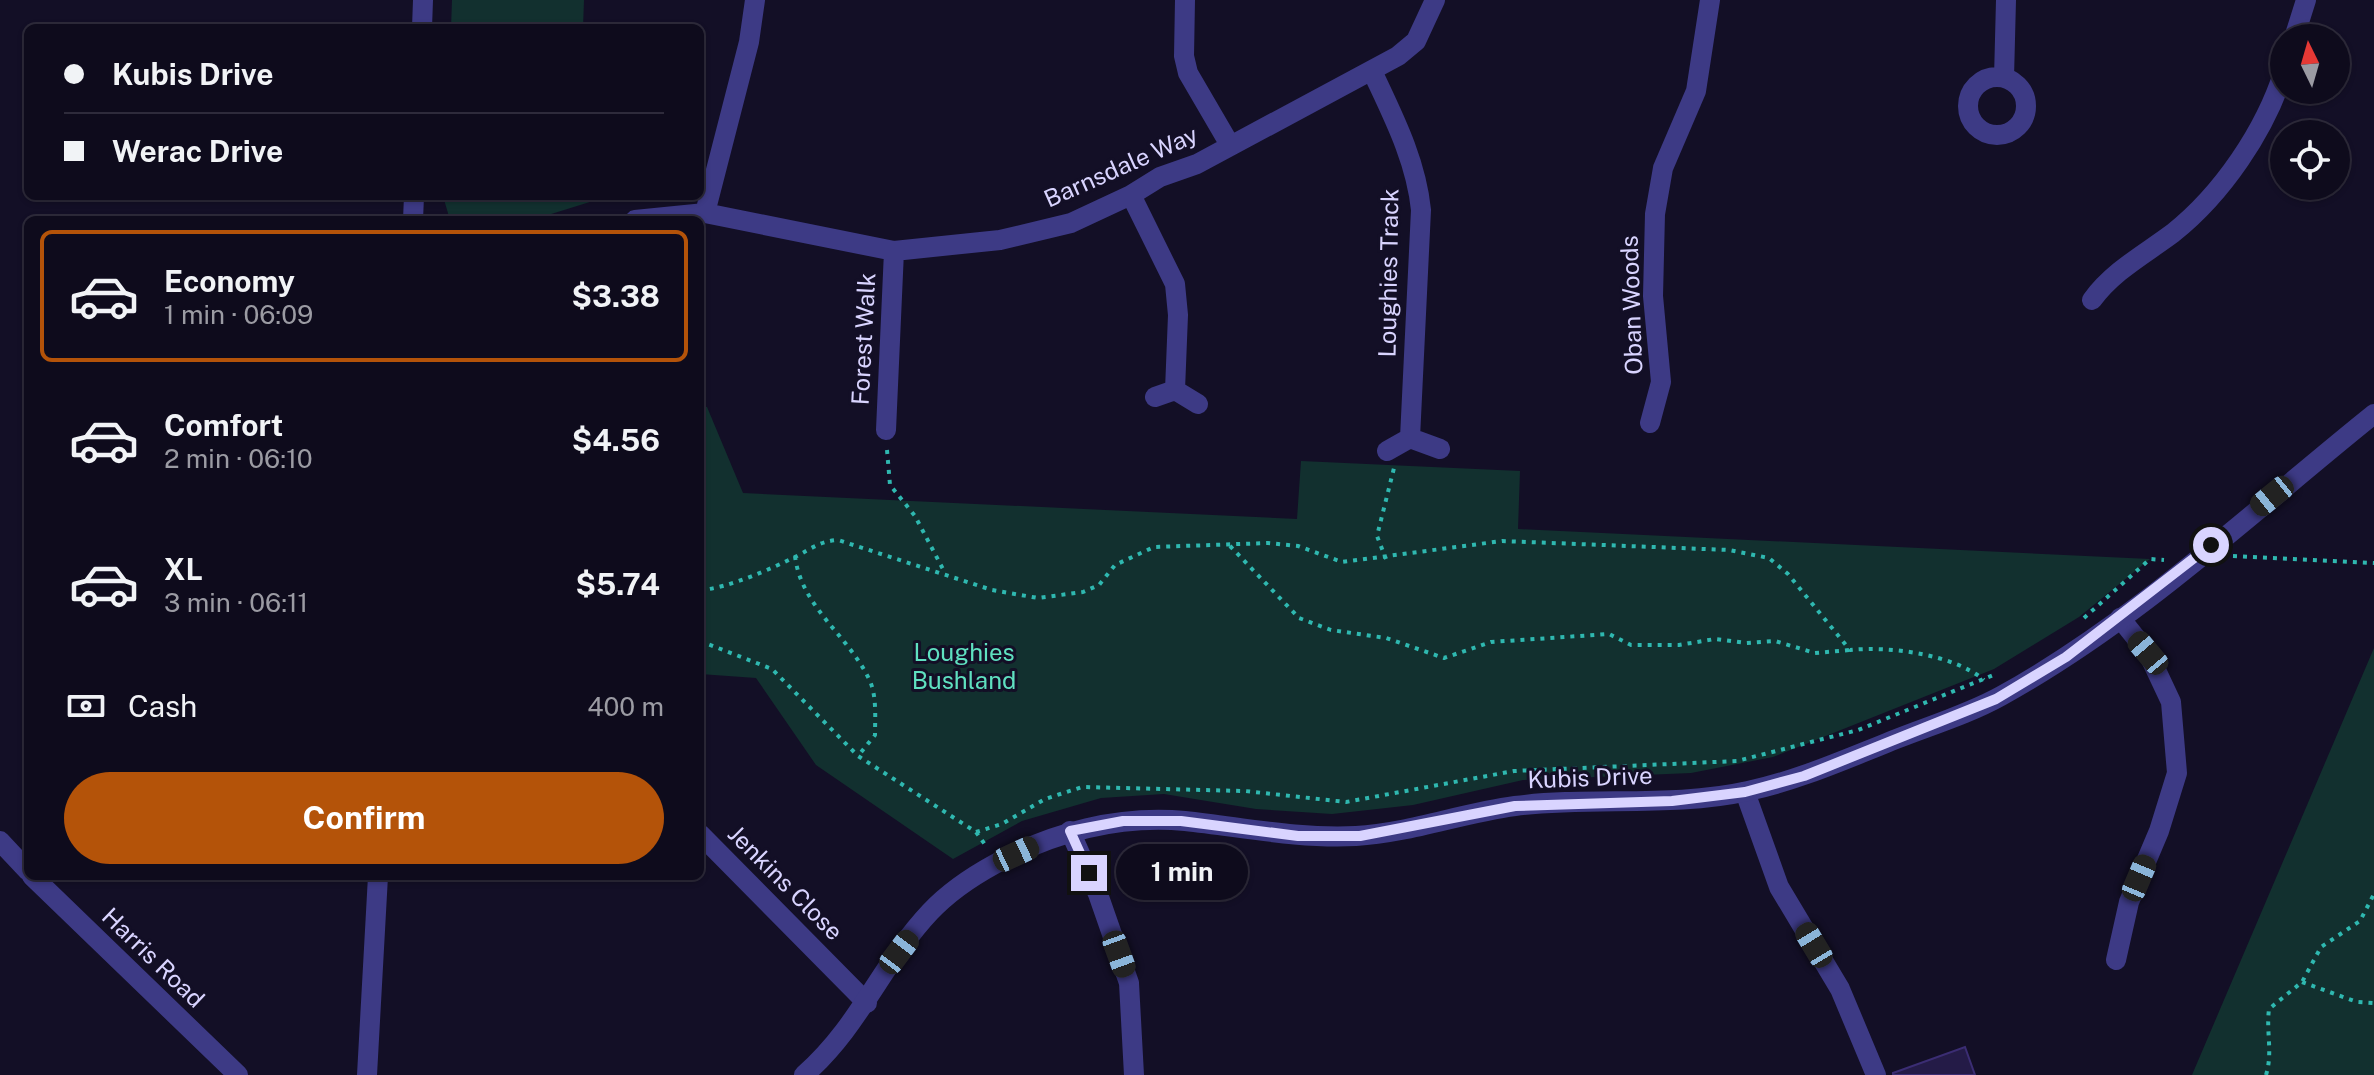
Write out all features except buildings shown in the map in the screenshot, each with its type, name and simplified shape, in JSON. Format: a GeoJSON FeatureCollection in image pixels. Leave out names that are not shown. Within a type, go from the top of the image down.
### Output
{"type":"FeatureCollection","features":[{"type":"Feature","properties":{"kind":"street"},"geometry":{"type":"LineString","coordinates":[[422,24],[423,0]]}},
{"type":"Feature","properties":{"kind":"street"},"geometry":{"type":"LineString","coordinates":[[705,213],[749,42],[755,0]]}},
{"type":"Feature","properties":{"kind":"street"},"geometry":{"type":"LineString","coordinates":[[1185,0],[1184,56],[1188,73],[1230,145]]}},
{"type":"Feature","properties":{"kind":"street","name":"Barnsdale Way"},"geometry":{"type":"LineString","coordinates":[[675,216],[705,213],[894,251],[1000,240],[1071,223],[1131,195],[1160,177],[1197,164],[1372,71],[1416,41],[1435,0]]}},
{"type":"Feature","properties":{"kind":"street","name":"Oban Woods"},"geometry":{"type":"LineString","coordinates":[[1650,423],[1661,382],[1653,296],[1655,214],[1663,168],[1696,91],[1710,0]]}},
{"type":"Feature","properties":{"kind":"street"},"geometry":{"type":"LineString","coordinates":[[2004,78],[2006,0]]}},
{"type":"Feature","properties":{"kind":"street"},"geometry":{"type":"LineString","coordinates":[[2298,24],[2306,0]]}},
{"type":"Feature","properties":{"kind":"street","name":"Loughies Track"},"geometry":{"type":"LineString","coordinates":[[1372,71],[1412,159],[1419,185],[1421,210],[1410,438]]}},
{"type":"Feature","properties":{"kind":"street"},"geometry":{"type":"LineString","coordinates":[[2092,300],[2104,284],[2176,230],[2225,181],[2272,104]]}},
{"type":"Feature","properties":{"kind":"street"},"geometry":{"type":"LineString","coordinates":[[1131,195],[1175,284],[1178,315],[1175,390]]}},
{"type":"Feature","properties":{"kind":"street","name":"Forest Walk"},"geometry":{"type":"LineString","coordinates":[[885,436],[894,251]]}},
{"type":"Feature","properties":{"kind":"street"},"geometry":{"type":"LineString","coordinates":[[1155,397],[1175,390]]}},
{"type":"Feature","properties":{"kind":"street"},"geometry":{"type":"LineString","coordinates":[[1175,390],[1198,404]]}},
{"type":"Feature","properties":{"kind":"street","name":"Kubis Drive"},"geometry":{"type":"LineString","coordinates":[[804,1075],[826,1055],[867,1003],[931,911],[998,862],[1070,831],[1123,821],[1181,821],[1298,836],[1360,836],[1515,806],[1672,801],[1745,792],[1804,776],[1996,699],[2066,657],[2191,562],[2374,414]]}},
{"type":"Feature","properties":{"kind":"street"},"geometry":{"type":"LineString","coordinates":[[1387,451],[1410,438],[1440,449]]}},
{"type":"Feature","properties":{"kind":"street"},"geometry":{"type":"LineString","coordinates":[[2116,960],[2129,902],[2159,831],[2177,773],[2171,702],[2148,653],[2120,618]]}},
{"type":"Feature","properties":{"kind":"street"},"geometry":{"type":"LineString","coordinates":[[1745,792],[1779,887],[1840,989],[1876,1075]]}},
{"type":"Feature","properties":{"kind":"street"},"geometry":{"type":"LineString","coordinates":[[1070,831],[1098,894],[1129,983],[1134,1075]]}},
{"type":"Feature","properties":{"kind":"street","name":"Jenkins Close"},"geometry":{"type":"LineString","coordinates":[[704,838],[867,1003]]}},
{"type":"Feature","properties":{"kind":"street"},"geometry":{"type":"LineString","coordinates":[[0,841],[24,867]]}},
{"type":"Feature","properties":{"kind":"street","name":"Harris Road"},"geometry":{"type":"LineString","coordinates":[[36,880],[238,1075]]}},
{"type":"Feature","properties":{"kind":"street"},"geometry":{"type":"LineString","coordinates":[[367,1075],[378,880]]}},
{"type":"Feature","properties":{"kind":"path"},"geometry":{"type":"LineString","coordinates":[[885,436],[890,485],[915,516],[944,571]]}},
{"type":"Feature","properties":{"kind":"path"},"geometry":{"type":"LineString","coordinates":[[1386,559],[1377,536],[1399,452],[1410,438]]}},
{"type":"Feature","properties":{"kind":"path"},"geometry":{"type":"LineString","coordinates":[[704,589],[795,556],[823,540],[838,540],[870,553],[944,571],[992,590],[1038,598],[1083,592],[1099,585],[1115,565],[1154,547],[1268,543],[1298,546],[1342,562],[1386,559],[1502,541],[1746,553],[1769,558],[1788,574],[1850,650]]}},
{"type":"Feature","properties":{"kind":"path"},"geometry":{"type":"LineString","coordinates":[[1228,545],[1299,618],[1331,630],[1386,638],[1444,658],[1491,642],[1609,634],[1631,645],[1679,645],[1715,639],[1746,643],[1775,641],[1815,653],[1884,646],[1964,666],[1983,678],[1996,699]]}},
{"type":"Feature","properties":{"kind":"path"},"geometry":{"type":"LineString","coordinates":[[2230,557],[2248,555],[2374,563]]}},
{"type":"Feature","properties":{"kind":"path"},"geometry":{"type":"LineString","coordinates":[[795,556],[797,576],[819,613],[870,680],[875,702],[875,735],[858,756]]}},
{"type":"Feature","properties":{"kind":"path"},"geometry":{"type":"LineString","coordinates":[[2074,626],[2150,559],[2191,562]]}},
{"type":"Feature","properties":{"kind":"path"},"geometry":{"type":"LineString","coordinates":[[704,643],[772,669],[858,756],[976,832],[1002,824],[1045,799],[1082,787],[1245,791],[1346,802],[1514,771],[1737,761],[1858,730],[1997,674]]}},
{"type":"Feature","properties":{"kind":"path"},"geometry":{"type":"LineString","coordinates":[[2266,1075],[2271,1058],[2267,1029],[2269,1009],[2302,982],[2321,947],[2360,921],[2374,894]]}},
{"type":"Feature","properties":{"kind":"path"},"geometry":{"type":"LineString","coordinates":[[2302,982],[2357,1002],[2374,1003]]}},
{"type":"Feature","properties":{"kind":"green space"},"geometry":{"type":"Polygon","coordinates":[[[452,0],[584,0],[583,24],[451,24],[452,0]]]}},
{"type":"Feature","properties":{"kind":"green space"},"geometry":{"type":"Polygon","coordinates":[[[444,200],[596,200],[545,216],[449,216],[444,200]]]}},
{"type":"Feature","properties":{"kind":"green space","name":"Loughies Bushland"},"geometry":{"type":"Polygon","coordinates":[[[704,407],[707,407],[743,493],[1297,519],[1301,461],[1520,471],[1518,529],[2150,559],[2079,617],[1994,669],[1773,757],[1691,773],[1523,780],[1413,805],[1332,814],[1256,809],[1164,794],[1101,798],[1022,821],[953,859],[816,765],[756,678],[704,674],[704,407]]]}},
{"type":"Feature","properties":{"kind":"green space"},"geometry":{"type":"Polygon","coordinates":[[[2374,648],[2374,1075],[2192,1075],[2374,648]]]}},
{"type":"Feature","properties":{"kind":"route"},"geometry":{"type":"LineString","coordinates":[[1089,873],[1070,831],[1123,821],[1181,821],[1298,836],[1360,836],[1515,806],[1595,801],[1672,801],[1745,792],[1804,776],[1996,699],[2066,657],[2211,545]]}}]}
